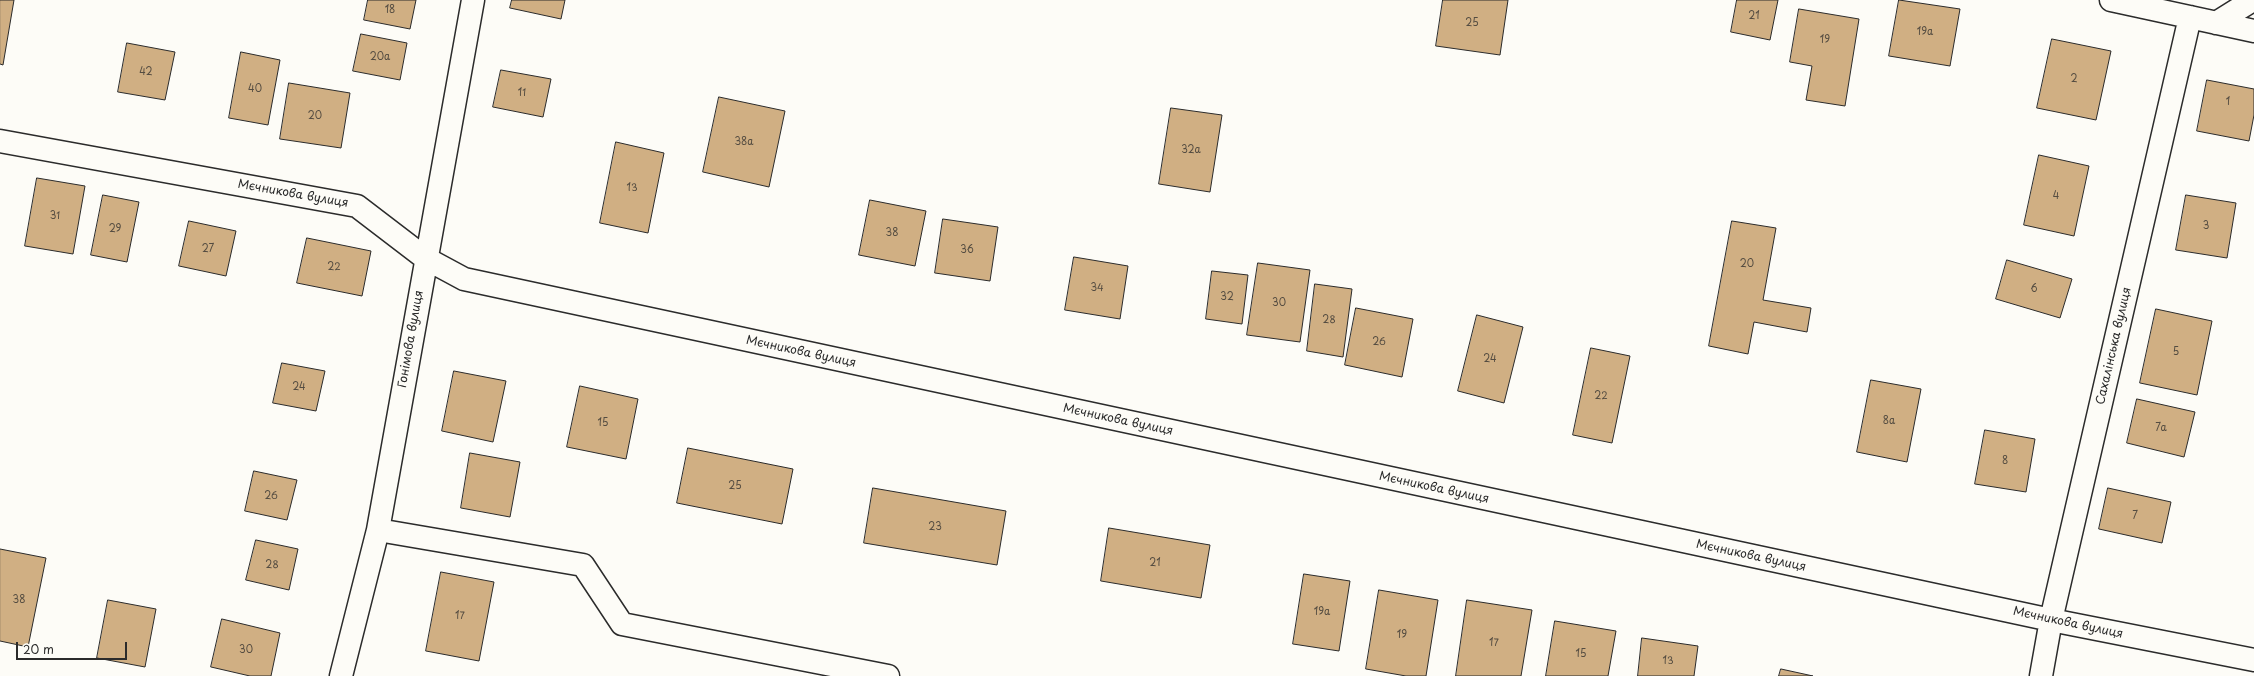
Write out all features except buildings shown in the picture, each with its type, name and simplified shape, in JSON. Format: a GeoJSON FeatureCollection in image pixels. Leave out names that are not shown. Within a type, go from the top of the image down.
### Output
{"type":"FeatureCollection","features":[{"type":"Feature","properties":{"kind":"street","name":"Гонімова вулиця"},"geometry":{"type":"LineString","coordinates":[[341,676],[378,530],[425,258],[473,0]]}},
{"type":"Feature","properties":{"kind":"street"},"geometry":{"type":"LineString","coordinates":[[2110,0],[2254,31]]}},
{"type":"Feature","properties":{"kind":"street"},"geometry":{"type":"LineString","coordinates":[[2216,23],[2253,0]]}},
{"type":"Feature","properties":{"kind":"street","name":"Сахалінська вулиця"},"geometry":{"type":"LineString","coordinates":[[2040,676],[2051,620],[2190,17]]}},
{"type":"Feature","properties":{"kind":"street","name":"Мєчникова вулиця"},"geometry":{"type":"LineString","coordinates":[[0,141],[357,206],[425,258],[464,280],[2051,620],[2254,660]]}},
{"type":"Feature","properties":{"kind":"street"},"geometry":{"type":"LineString","coordinates":[[378,530],[583,565],[622,624],[888,676]]}}]}
